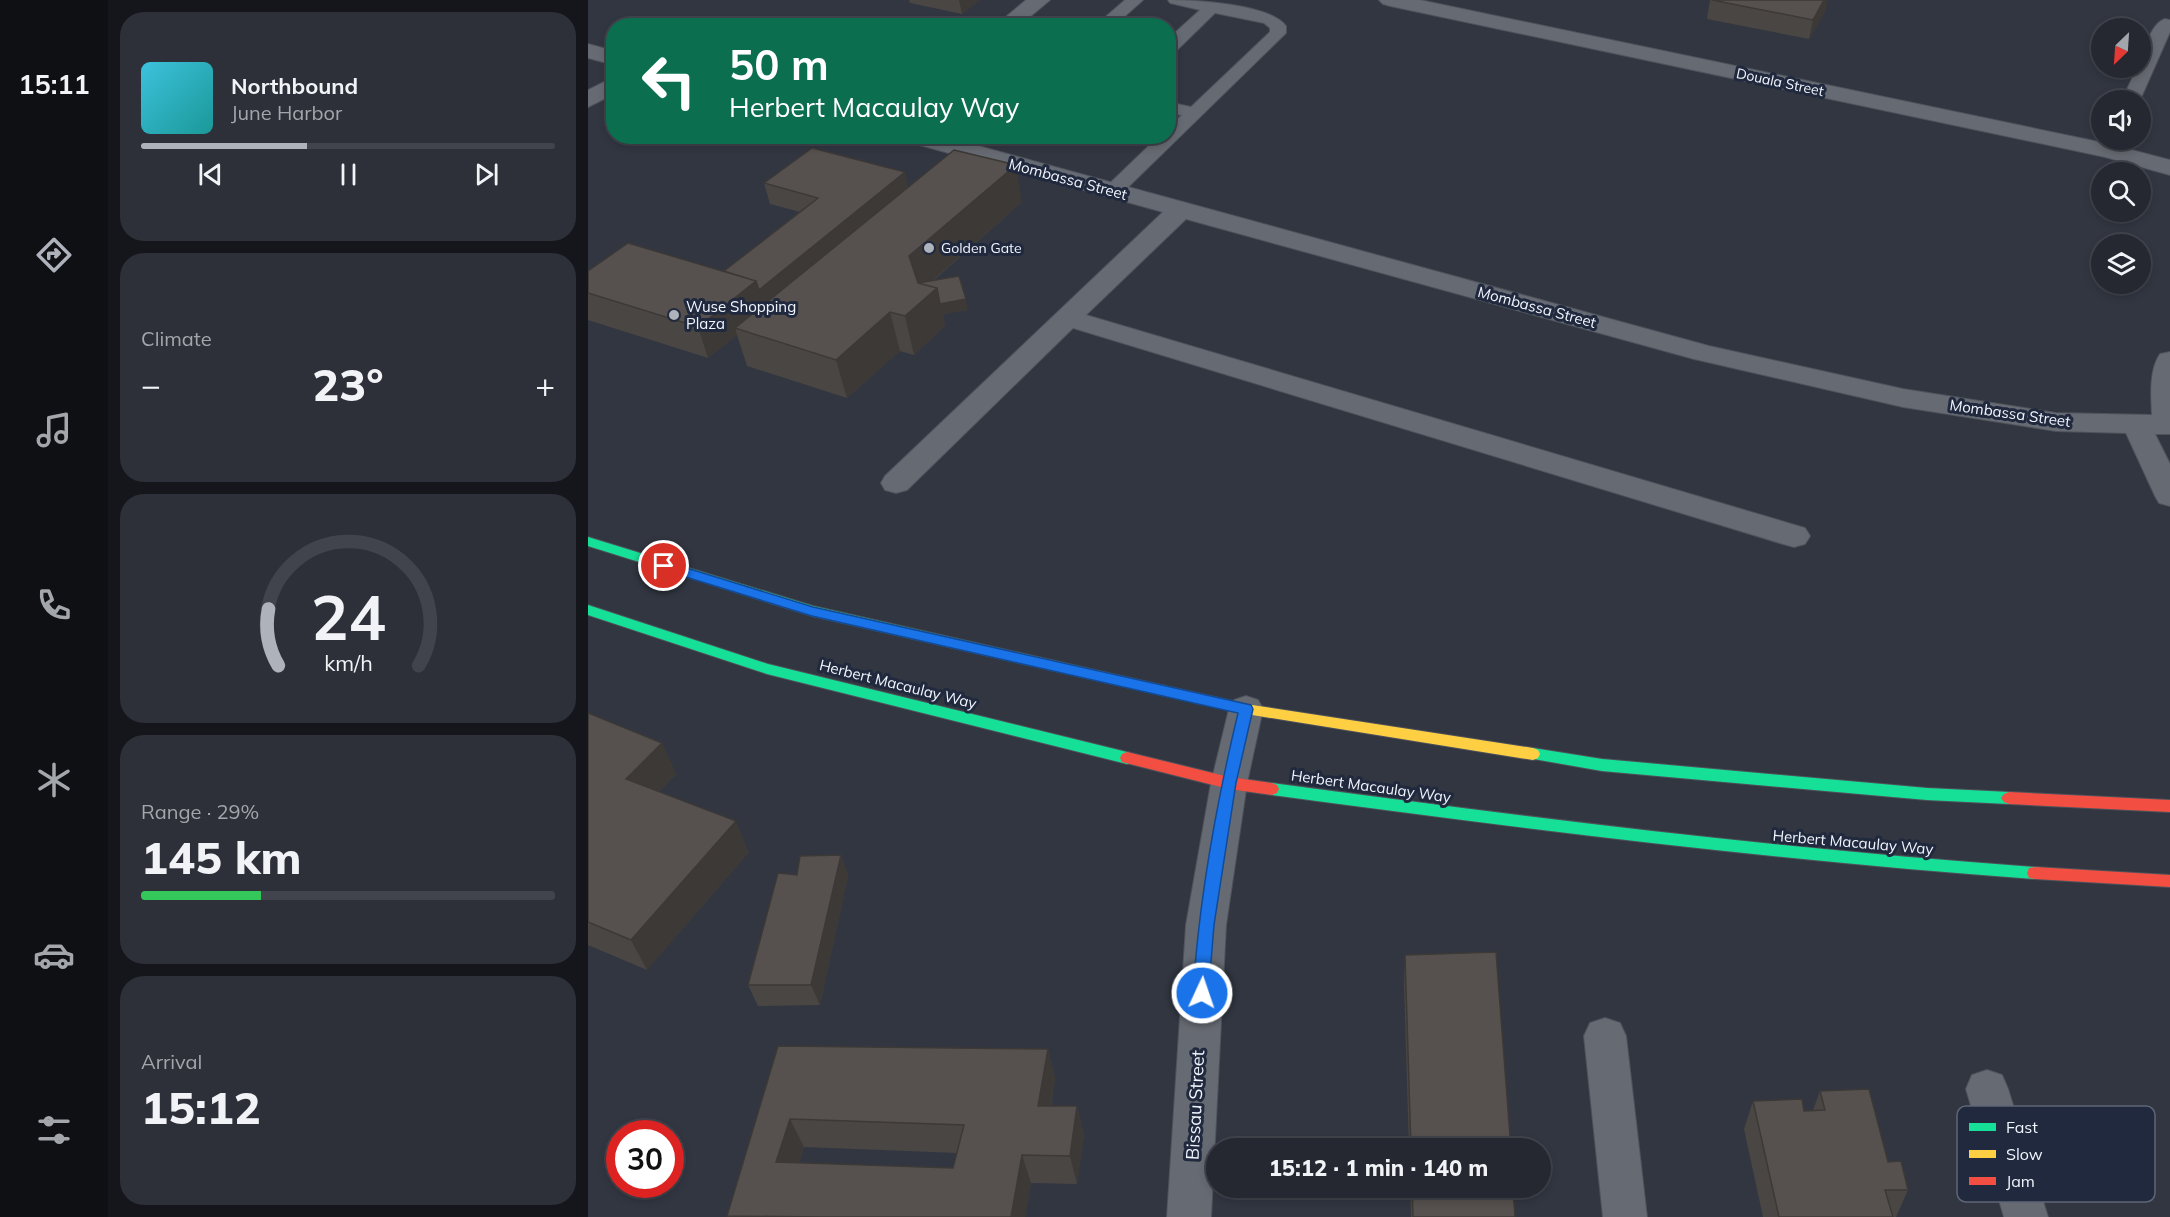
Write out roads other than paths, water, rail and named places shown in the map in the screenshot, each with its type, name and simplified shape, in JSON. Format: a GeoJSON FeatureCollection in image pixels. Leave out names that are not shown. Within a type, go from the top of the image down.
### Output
{"type":"FeatureCollection","features":[{"type":"Feature","properties":{"kind":"main road"},"geometry":{"type":"LineString","coordinates":[[588,541],[812,611],[1246,709],[1602,765],[1927,794],[2170,806]]}},
{"type":"Feature","properties":{"kind":"main road","name":"Herbert Macaulay Way"},"geometry":{"type":"LineString","coordinates":[[588,610],[767,669],[1229,783],[1595,833],[1943,867],[2170,881]]}},
{"type":"Feature","properties":{"kind":"street"},"geometry":{"type":"LineString","coordinates":[[1015,18],[1039,0]]}},
{"type":"Feature","properties":{"kind":"street","name":"Douala Street"},"geometry":{"type":"LineString","coordinates":[[1390,0],[2091,141]]}},
{"type":"Feature","properties":{"kind":"street"},"geometry":{"type":"LineString","coordinates":[[588,51],[606,56]]}},
{"type":"Feature","properties":{"kind":"street"},"geometry":{"type":"LineString","coordinates":[[588,100],[606,89]]}},
{"type":"Feature","properties":{"kind":"street","name":"Mombassa Street"},"geometry":{"type":"LineString","coordinates":[[942,144],[1704,353],[1881,393],[2056,422],[2169,425]]}},
{"type":"Feature","properties":{"kind":"street","name":"Douala Street"},"geometry":{"type":"LineString","coordinates":[[2125,150],[2170,168]]}},
{"type":"Feature","properties":{"kind":"street"},"geometry":{"type":"LineString","coordinates":[[896,483],[1179,210]]}},
{"type":"Feature","properties":{"kind":"street"},"geometry":{"type":"LineString","coordinates":[[1067,318],[1794,536]]}},
{"type":"Feature","properties":{"kind":"street"},"geometry":{"type":"LineString","coordinates":[[2169,425],[2165,394],[2170,360]]}},
{"type":"Feature","properties":{"kind":"street"},"geometry":{"type":"LineString","coordinates":[[2136,424],[2170,496]]}},
{"type":"Feature","properties":{"kind":"street","name":"Bissau Street"},"geometry":{"type":"LineString","coordinates":[[1189,1217],[1206,925],[1229,783],[1246,709]]}},
{"type":"Feature","properties":{"kind":"street"},"geometry":{"type":"LineString","coordinates":[[1605,1036],[1625,1217]]}},
{"type":"Feature","properties":{"kind":"street"},"geometry":{"type":"LineString","coordinates":[[1987,1089],[1992,1106]]}},
{"type":"Feature","properties":{"kind":"street"},"geometry":{"type":"LineString","coordinates":[[2021,1202],[2026,1217]]}},
{"type":"Feature","properties":{"kind":"lane"},"geometry":{"type":"LineString","coordinates":[[1113,18],[1135,0]]}},
{"type":"Feature","properties":{"kind":"lane"},"geometry":{"type":"LineString","coordinates":[[1176,0],[1269,20],[1278,26],[1278,33],[1176,131]]}},
{"type":"Feature","properties":{"kind":"lane"},"geometry":{"type":"LineString","coordinates":[[1176,42],[1212,8]]}},
{"type":"Feature","properties":{"kind":"lane"},"geometry":{"type":"LineString","coordinates":[[2135,90],[2165,24]]}},
{"type":"Feature","properties":{"kind":"lane"},"geometry":{"type":"LineString","coordinates":[[1176,108],[1195,113]]}},
{"type":"Feature","properties":{"kind":"lane"},"geometry":{"type":"LineString","coordinates":[[1113,191],[1162,144]]}},
{"type":"Feature","properties":{"kind":"place","name":"Golden Gate"},"geometry":{"type":"Point","coordinates":[929,248]}},
{"type":"Feature","properties":{"kind":"place","name":"Wuse Shopping Plaza"},"geometry":{"type":"Point","coordinates":[674,315]}}]}
